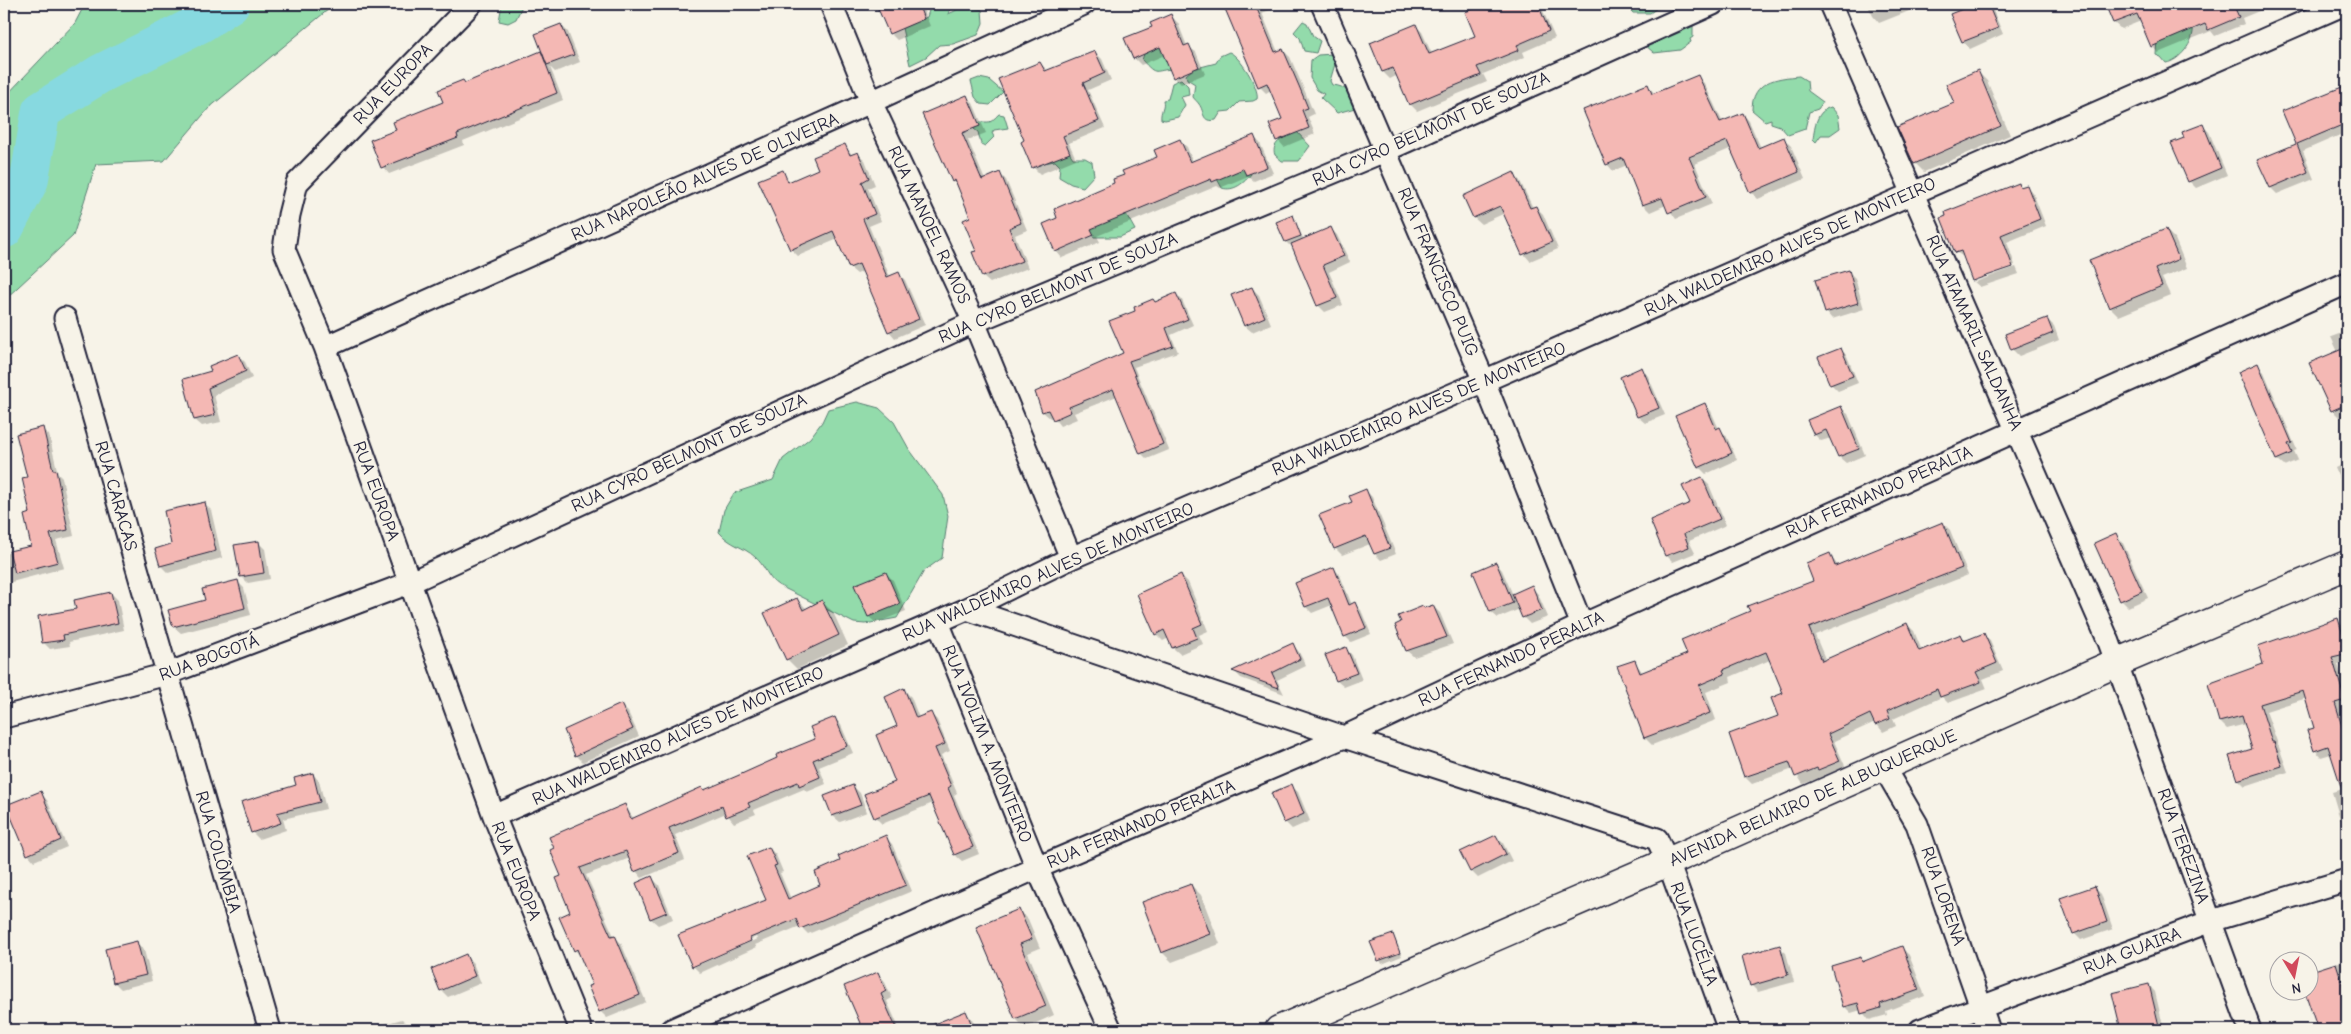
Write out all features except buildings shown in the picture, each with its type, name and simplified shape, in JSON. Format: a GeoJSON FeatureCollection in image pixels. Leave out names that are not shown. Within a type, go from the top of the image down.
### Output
{"type":"FeatureCollection","features":[{"type":"Feature","properties":{"kind":"main road","name":"AVENIDA BELMIRO DE ALBUQUERQUE"},"geometry":{"type":"LineString","coordinates":[[1279,1030],[1663,851],[1884,766],[2116,663],[2347,565]]}},
{"type":"Feature","properties":{"kind":"street","name":"RUA EUROPA"},"geometry":{"type":"LineString","coordinates":[[471,4],[298,183],[289,216],[284,249],[324,348],[494,816],[581,1030]]}},
{"type":"Feature","properties":{"kind":"street","name":"RUA MANOEL RAMOS"},"geometry":{"type":"LineString","coordinates":[[831,4],[871,102],[974,322],[1071,558]]}},
{"type":"Feature","properties":{"kind":"street","name":"RUA NAPOLEÃO ALVES DE OLIVEIRA"},"geometry":{"type":"LineString","coordinates":[[324,348],[1084,4]]}},
{"type":"Feature","properties":{"kind":"street","name":"RUA FRANCISCO PUIG"},"geometry":{"type":"LineString","coordinates":[[1322,4],[1484,381],[1582,625]]}},
{"type":"Feature","properties":{"kind":"street","name":"RUA CYRO BELMONT DE SOUZA"},"geometry":{"type":"LineString","coordinates":[[409,583],[974,322],[1386,150],[1713,4]]}},
{"type":"Feature","properties":{"kind":"street","name":"RUA ATAMARIL SALDANHA"},"geometry":{"type":"LineString","coordinates":[[1830,4],[2116,663]]}},
{"type":"Feature","properties":{"kind":"street","name":"RUA WALDEMIRO ALVES DE MONTEIRO"},"geometry":{"type":"LineString","coordinates":[[494,816],[967,610],[1071,558],[1484,381],[2346,4]]}},
{"type":"Feature","properties":{"kind":"street","name":"RUA FERNANDO PERALTA"},"geometry":{"type":"LineString","coordinates":[[672,1030],[1037,868],[1344,737],[1582,625],[2347,282]]}},
{"type":"Feature","properties":{"kind":"street","name":"RUA CARACAS"},"geometry":{"type":"LineString","coordinates":[[65,318],[167,674]]}},
{"type":"Feature","properties":{"kind":"street","name":"RUA BOGOTÁ"},"geometry":{"type":"LineString","coordinates":[[4,716],[167,674],[409,583]]}},
{"type":"Feature","properties":{"kind":"street"},"geometry":{"type":"LineString","coordinates":[[967,610],[1344,737],[1663,851]]}},
{"type":"Feature","properties":{"kind":"street","name":"RUA IVOLIM A. MONTEIRO"},"geometry":{"type":"LineString","coordinates":[[938,622],[1037,868],[1111,1030]]}},
{"type":"Feature","properties":{"kind":"street","name":"RUA TEREZINA"},"geometry":{"type":"LineString","coordinates":[[2116,663],[2250,1030]]}},
{"type":"Feature","properties":{"kind":"street","name":"RUA COLÔMBIA"},"geometry":{"type":"LineString","coordinates":[[167,674],[270,1030]]}},
{"type":"Feature","properties":{"kind":"street","name":"RUA LORENA"},"geometry":{"type":"LineString","coordinates":[[1884,766],[1918,824],[1989,1030]]}},
{"type":"Feature","properties":{"kind":"street","name":"RUA LUCÉLIA"},"geometry":{"type":"LineString","coordinates":[[1663,851],[1729,1030]]}},
{"type":"Feature","properties":{"kind":"street","name":"RUA GUAIRA"},"geometry":{"type":"LineString","coordinates":[[1920,1030],[2211,921],[2347,880]]}},
{"type":"Feature","properties":{"kind":"green space"},"geometry":{"type":"Polygon","coordinates":[[[85,4],[335,4],[209,108],[164,161],[96,164],[73,236],[4,300],[4,98],[75,23],[85,4]]]}},
{"type":"Feature","properties":{"kind":"green space"},"geometry":{"type":"Polygon","coordinates":[[[502,4],[523,4],[516,19],[508,23],[499,21],[502,4]]]}},
{"type":"Feature","properties":{"kind":"green space"},"geometry":{"type":"Polygon","coordinates":[[[931,4],[952,4],[948,14],[963,5],[982,10],[983,23],[978,35],[953,44],[939,45],[926,57],[910,65],[902,28],[927,17],[931,4]]]}},
{"type":"Feature","properties":{"kind":"green space"},"geometry":{"type":"Polygon","coordinates":[[[1625,4],[1663,4],[1650,13],[1633,13],[1625,4]]]}},
{"type":"Feature","properties":{"kind":"green space"},"geometry":{"type":"Polygon","coordinates":[[[1303,21],[1307,23],[1313,36],[1320,41],[1316,53],[1304,51],[1300,38],[1294,32],[1303,21]]]}},
{"type":"Feature","properties":{"kind":"green space"},"geometry":{"type":"Polygon","coordinates":[[[1693,24],[1691,42],[1680,50],[1654,53],[1644,44],[1693,24]]]}},
{"type":"Feature","properties":{"kind":"green space"},"geometry":{"type":"Polygon","coordinates":[[[2193,27],[2189,44],[2176,59],[2166,63],[2161,57],[2156,55],[2157,38],[2193,27]]]}},
{"type":"Feature","properties":{"kind":"green space"},"geometry":{"type":"Polygon","coordinates":[[[1158,44],[1170,59],[1173,69],[1153,71],[1142,60],[1145,51],[1158,44]]]}},
{"type":"Feature","properties":{"kind":"green space"},"geometry":{"type":"Polygon","coordinates":[[[1229,52],[1238,59],[1248,72],[1255,87],[1257,99],[1239,102],[1230,111],[1221,112],[1216,120],[1211,121],[1204,116],[1201,107],[1193,97],[1195,84],[1187,79],[1186,75],[1193,69],[1216,63],[1220,56],[1229,52]]]}},
{"type":"Feature","properties":{"kind":"green space"},"geometry":{"type":"Polygon","coordinates":[[[1333,54],[1335,64],[1330,81],[1332,85],[1341,87],[1348,92],[1355,108],[1337,113],[1321,98],[1324,94],[1317,90],[1310,78],[1311,60],[1318,55],[1333,54]]]}},
{"type":"Feature","properties":{"kind":"green space"},"geometry":{"type":"Polygon","coordinates":[[[1799,76],[1807,81],[1808,91],[1823,102],[1818,109],[1809,112],[1805,129],[1788,135],[1780,126],[1771,123],[1771,119],[1765,121],[1752,110],[1753,100],[1756,93],[1767,83],[1782,78],[1799,76]]]}},
{"type":"Feature","properties":{"kind":"green space"},"geometry":{"type":"Polygon","coordinates":[[[979,78],[989,80],[1003,92],[990,105],[981,104],[975,97],[971,81],[979,78]]]}},
{"type":"Feature","properties":{"kind":"green space"},"geometry":{"type":"Polygon","coordinates":[[[1181,79],[1188,86],[1189,95],[1181,97],[1185,105],[1178,117],[1161,119],[1163,100],[1168,99],[1172,83],[1181,79]]]}},
{"type":"Feature","properties":{"kind":"green space"},"geometry":{"type":"Polygon","coordinates":[[[1831,107],[1838,115],[1840,128],[1830,135],[1821,135],[1816,142],[1813,139],[1817,120],[1822,112],[1831,107]]]}},
{"type":"Feature","properties":{"kind":"green space"},"geometry":{"type":"Polygon","coordinates":[[[999,114],[1004,115],[1008,128],[994,130],[992,133],[994,137],[985,146],[981,144],[978,132],[974,129],[980,122],[991,121],[999,114]]]}},
{"type":"Feature","properties":{"kind":"green space"},"geometry":{"type":"Polygon","coordinates":[[[1297,132],[1310,146],[1299,161],[1282,161],[1275,155],[1275,146],[1280,140],[1297,132]]]}},
{"type":"Feature","properties":{"kind":"green space"},"geometry":{"type":"Polygon","coordinates":[[[1067,149],[1073,158],[1085,158],[1092,162],[1094,175],[1083,187],[1071,184],[1059,177],[1060,166],[1055,161],[1043,163],[1067,149]]]}},
{"type":"Feature","properties":{"kind":"green space"},"geometry":{"type":"Polygon","coordinates":[[[1228,165],[1249,170],[1251,174],[1242,183],[1231,189],[1222,188],[1216,177],[1228,165]]]}},
{"type":"Feature","properties":{"kind":"green space"},"geometry":{"type":"Polygon","coordinates":[[[1126,214],[1135,230],[1120,237],[1094,237],[1090,230],[1108,216],[1126,214]]]}},
{"type":"Feature","properties":{"kind":"green space"},"geometry":{"type":"Polygon","coordinates":[[[857,402],[879,408],[894,422],[909,449],[943,495],[948,516],[942,558],[924,571],[897,618],[865,624],[854,623],[778,585],[771,579],[755,557],[719,532],[724,510],[734,493],[773,480],[783,459],[810,438],[822,422],[828,409],[857,402]]]}},
{"type":"Feature","properties":{"kind":"waterway"},"geometry":{"type":"LineString","coordinates":[[4,229],[29,181],[41,111],[100,74],[201,23],[230,4]]}}]}
